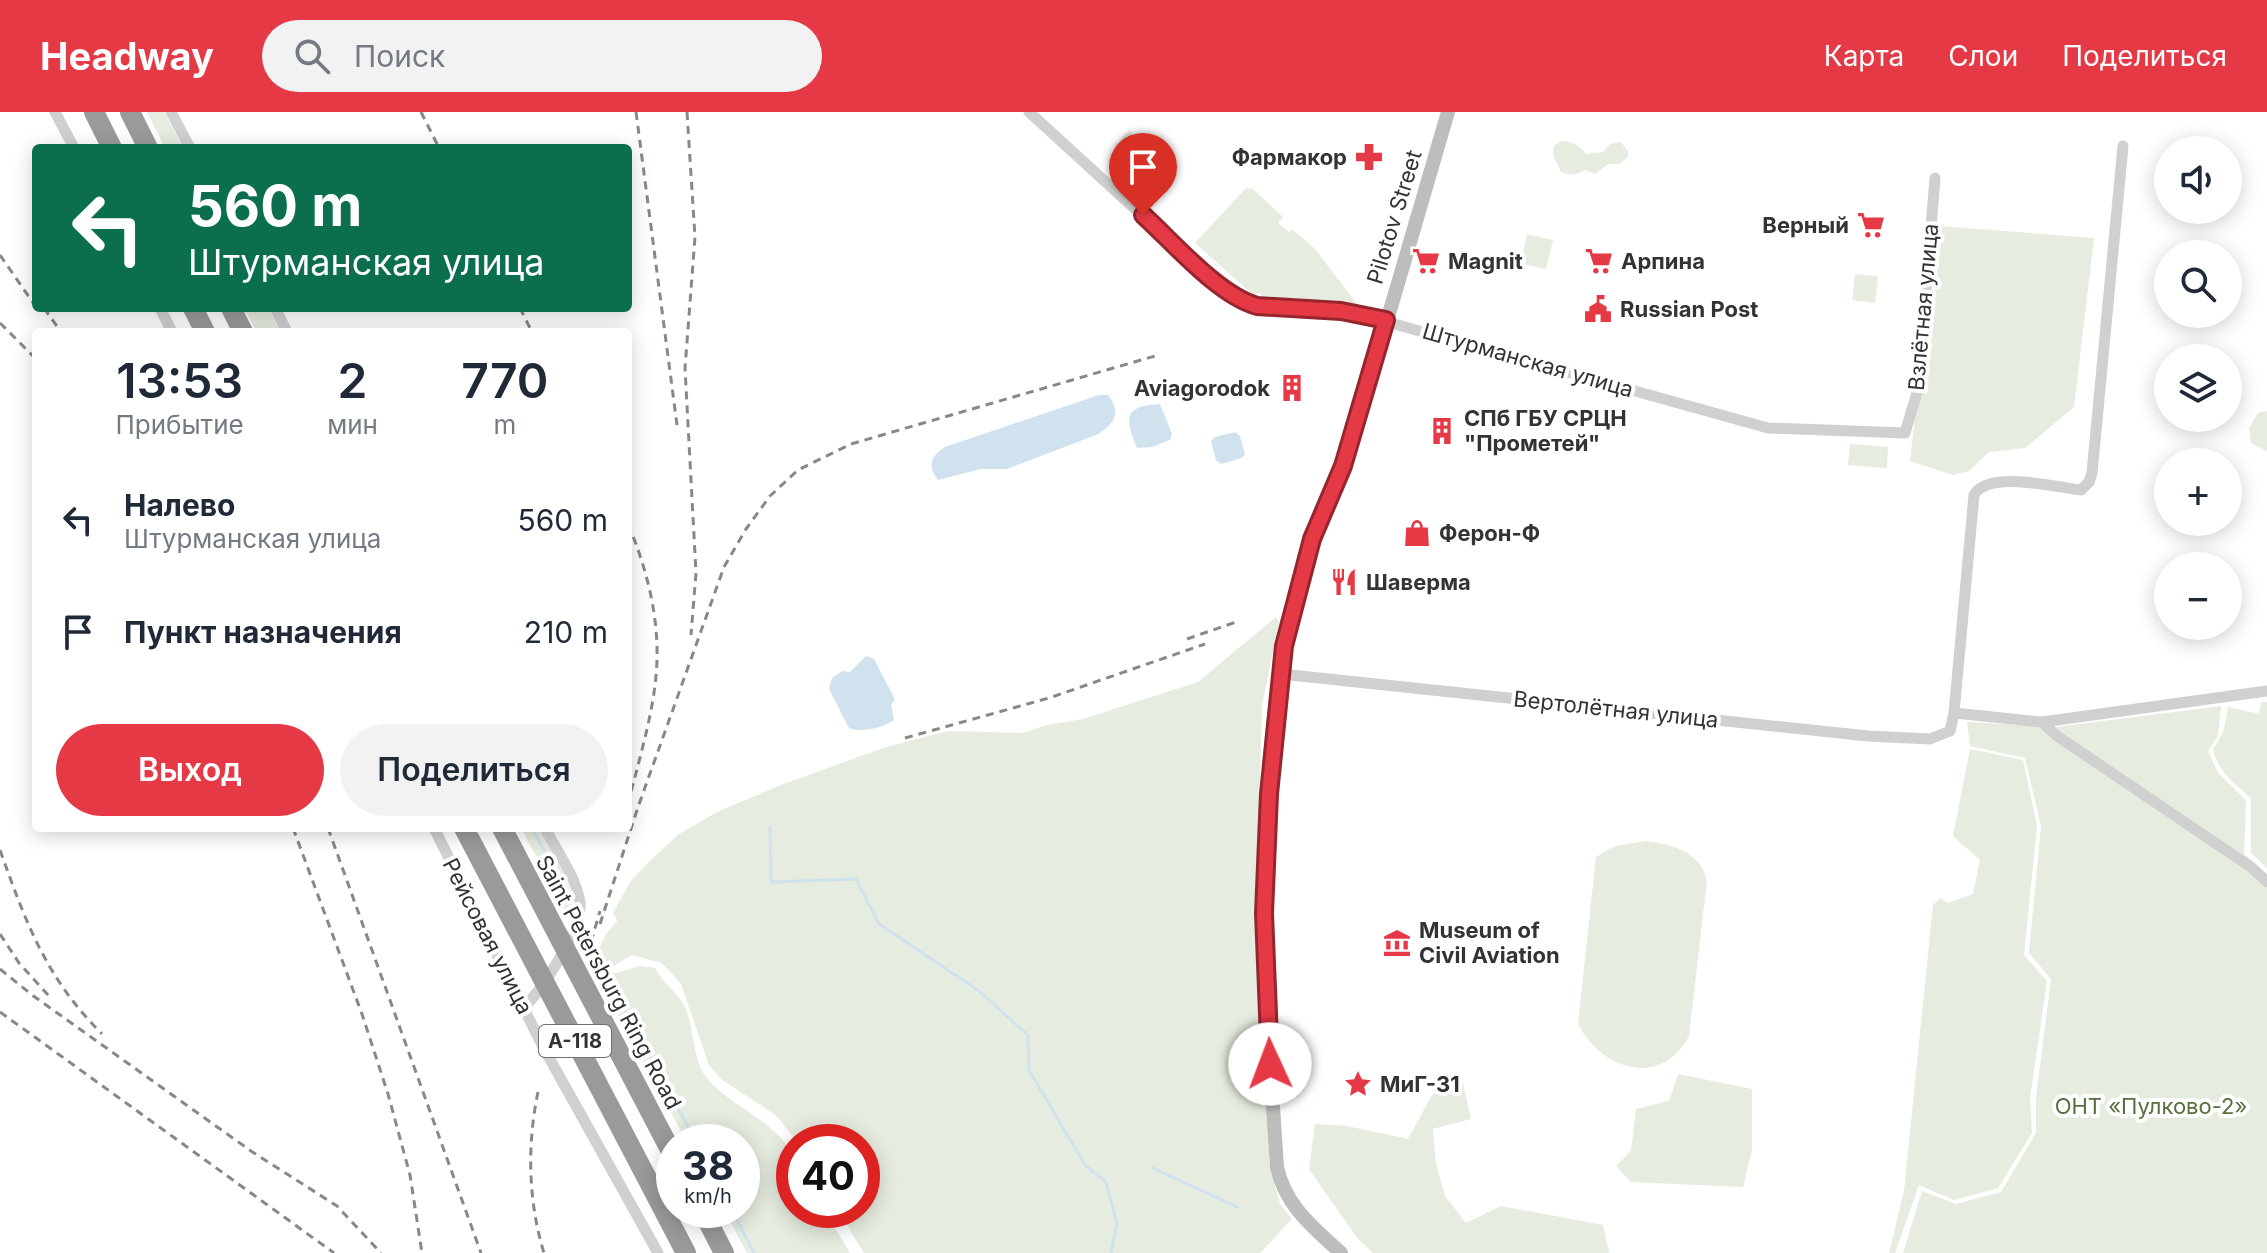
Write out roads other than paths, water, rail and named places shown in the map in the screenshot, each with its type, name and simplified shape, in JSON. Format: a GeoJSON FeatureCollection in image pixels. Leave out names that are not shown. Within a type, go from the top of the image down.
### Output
{"type":"FeatureCollection","features":[{"type":"Feature","properties":{"kind":"highway"},"geometry":{"type":"LineString","coordinates":[[94,112],[110,144]]}},
{"type":"Feature","properties":{"kind":"highway"},"geometry":{"type":"LineString","coordinates":[[130,112],[146,144]]}},
{"type":"Feature","properties":{"kind":"highway","name":"А-118"},"geometry":{"type":"LineString","coordinates":[[466,832],[686,1253]]}},
{"type":"Feature","properties":{"kind":"highway","name":"Saint Petersburg Ring Road"},"geometry":{"type":"LineString","coordinates":[[504,832],[657,1124]]}},
{"type":"Feature","properties":{"kind":"highway"},"geometry":{"type":"LineString","coordinates":[[711,1228],[724,1253]]}},
{"type":"Feature","properties":{"kind":"street"},"geometry":{"type":"LineString","coordinates":[[55,112],[72,144]]}},
{"type":"Feature","properties":{"kind":"street"},"geometry":{"type":"LineString","coordinates":[[171,112],[188,144]]}},
{"type":"Feature","properties":{"kind":"street","name":"Штурманская улица"},"geometry":{"type":"LineString","coordinates":[[1029,112],[1236,299],[1257,306],[1341,311],[1386,320],[1768,428],[1905,433]]}},
{"type":"Feature","properties":{"kind":"street","name":"Pilotov Street"},"geometry":{"type":"LineString","coordinates":[[1341,1253],[1301,1215],[1288,1198],[1277,1167],[1264,913],[1269,794],[1281,674],[1288,627],[1301,575],[1312,539],[1343,466],[1448,112]]}},
{"type":"Feature","properties":{"kind":"street"},"geometry":{"type":"LineString","coordinates":[[2123,146],[2092,473],[2081,490],[2002,481],[1978,488],[1974,495],[1954,713],[2042,722],[2267,691]]}},
{"type":"Feature","properties":{"kind":"street","name":"Взлётная улица"},"geometry":{"type":"LineString","coordinates":[[1905,433],[1918,389],[1935,178]]}},
{"type":"Feature","properties":{"kind":"street","name":"Вертолётная улица"},"geometry":{"type":"LineString","coordinates":[[1281,674],[1868,736],[1930,739],[1950,731],[1954,713]]}},
{"type":"Feature","properties":{"kind":"street"},"geometry":{"type":"LineString","coordinates":[[2042,722],[2057,736],[2251,867],[2267,882]]}},
{"type":"Feature","properties":{"kind":"street","name":"Рейсовая улица"},"geometry":{"type":"LineString","coordinates":[[436,832],[542,1045],[658,1253]]}},
{"type":"Feature","properties":{"kind":"street"},"geometry":{"type":"LineString","coordinates":[[525,1006],[534,997],[577,924],[580,907],[575,888],[547,832]]}},
{"type":"Feature","properties":{"kind":"water"},"geometry":{"type":"Polygon","coordinates":[[[1099,395],[1108,395],[1115,413],[1111,423],[1096,435],[1007,469],[981,469],[938,480],[932,470],[936,454],[945,447],[1099,395]]]}},
{"type":"Feature","properties":{"kind":"water"},"geometry":{"type":"Polygon","coordinates":[[[1160,404],[1172,434],[1170,440],[1152,447],[1137,448],[1130,429],[1130,416],[1139,408],[1160,404]]]}},
{"type":"Feature","properties":{"kind":"water"},"geometry":{"type":"Polygon","coordinates":[[[1235,432],[1240,436],[1245,454],[1242,458],[1221,464],[1216,460],[1211,441],[1235,432]]]}},
{"type":"Feature","properties":{"kind":"water"},"geometry":{"type":"Polygon","coordinates":[[[866,656],[874,659],[895,700],[891,705],[894,720],[872,729],[860,730],[849,728],[829,689],[832,678],[842,671],[850,672],[866,656]]]}},
{"type":"Feature","properties":{"kind":"waterway"},"geometry":{"type":"LineString","coordinates":[[770,827],[771,882],[856,879],[879,924],[979,991],[1028,1035],[1029,1070],[1085,1165],[1106,1182],[1117,1224],[1111,1253]]}},
{"type":"Feature","properties":{"kind":"waterway"},"geometry":{"type":"LineString","coordinates":[[534,832],[571,901]]}},
{"type":"Feature","properties":{"kind":"waterway"},"geometry":{"type":"LineString","coordinates":[[614,990],[686,1124]]}},
{"type":"Feature","properties":{"kind":"waterway"},"geometry":{"type":"LineString","coordinates":[[1153,1168],[1237,1207]]}},
{"type":"Feature","properties":{"kind":"waterway"},"geometry":{"type":"LineString","coordinates":[[741,1228],[754,1253]]}},
{"type":"Feature","properties":{"kind":"railway"},"geometry":{"type":"LineString","coordinates":[[421,112],[437,144]]}},
{"type":"Feature","properties":{"kind":"railway"},"geometry":{"type":"LineString","coordinates":[[636,112],[677,425]]}},
{"type":"Feature","properties":{"kind":"railway"},"geometry":{"type":"LineString","coordinates":[[687,112],[695,237],[685,368],[696,573],[691,635]]}},
{"type":"Feature","properties":{"kind":"railway"},"geometry":{"type":"LineString","coordinates":[[0,255],[32,301]]}},
{"type":"Feature","properties":{"kind":"railway"},"geometry":{"type":"LineString","coordinates":[[47,312],[58,328]]}},
{"type":"Feature","properties":{"kind":"railway"},"geometry":{"type":"LineString","coordinates":[[522,312],[530,328]]}},
{"type":"Feature","properties":{"kind":"railway"},"geometry":{"type":"LineString","coordinates":[[0,323],[32,355]]}},
{"type":"Feature","properties":{"kind":"railway"},"geometry":{"type":"LineString","coordinates":[[632,825],[724,567],[770,496],[798,470],[851,444],[1155,356]]}},
{"type":"Feature","properties":{"kind":"railway"},"geometry":{"type":"LineString","coordinates":[[632,534],[642,560],[657,637],[651,708],[632,788]]}},
{"type":"Feature","properties":{"kind":"railway"},"geometry":{"type":"LineString","coordinates":[[1187,639],[1236,622]]}},
{"type":"Feature","properties":{"kind":"railway"},"geometry":{"type":"LineString","coordinates":[[905,738],[1049,698],[1205,644]]}},
{"type":"Feature","properties":{"kind":"railway"},"geometry":{"type":"LineString","coordinates":[[294,832],[362,1014],[388,1094],[410,1175],[422,1253]]}},
{"type":"Feature","properties":{"kind":"railway"},"geometry":{"type":"LineString","coordinates":[[329,832],[481,1253]]}},
{"type":"Feature","properties":{"kind":"railway"},"geometry":{"type":"LineString","coordinates":[[600,924],[630,832]]}},
{"type":"Feature","properties":{"kind":"railway"},"geometry":{"type":"LineString","coordinates":[[0,850],[29,926],[52,970],[66,992],[102,1034]]}},
{"type":"Feature","properties":{"kind":"railway"},"geometry":{"type":"LineString","coordinates":[[591,942],[600,911]]}},
{"type":"Feature","properties":{"kind":"railway"},"geometry":{"type":"LineString","coordinates":[[0,934],[19,963],[49,996]]}},
{"type":"Feature","properties":{"kind":"railway"},"geometry":{"type":"LineString","coordinates":[[0,969],[251,1151],[337,1206],[381,1253]]}},
{"type":"Feature","properties":{"kind":"railway"},"geometry":{"type":"LineString","coordinates":[[0,1012],[334,1253]]}},
{"type":"Feature","properties":{"kind":"railway"},"geometry":{"type":"LineString","coordinates":[[538,1092],[532,1132],[531,1172],[535,1213],[544,1253]]}},
{"type":"Feature","properties":{"kind":"place","name":"Фармакор"},"geometry":{"type":"Point","coordinates":[1369,157]}},
{"type":"Feature","properties":{"kind":"place","name":"Верный"},"geometry":{"type":"Point","coordinates":[1871,225]}},
{"type":"Feature","properties":{"kind":"place","name":"Magnit"},"geometry":{"type":"Point","coordinates":[1426,261]}},
{"type":"Feature","properties":{"kind":"place","name":"Арпина"},"geometry":{"type":"Point","coordinates":[1599,261]}},
{"type":"Feature","properties":{"kind":"place","name":"Russian Post"},"geometry":{"type":"Point","coordinates":[1598,309]}},
{"type":"Feature","properties":{"kind":"place","name":"Aviagorodok"},"geometry":{"type":"Point","coordinates":[1292,388]}},
{"type":"Feature","properties":{"kind":"place","name":"СПб ГБУ СРЦН \"Прометей\""},"geometry":{"type":"Point","coordinates":[1442,431]}},
{"type":"Feature","properties":{"kind":"place","name":"Ферон-Ф"},"geometry":{"type":"Point","coordinates":[1417,533]}},
{"type":"Feature","properties":{"kind":"place","name":"Шаверма"},"geometry":{"type":"Point","coordinates":[1344,582]}},
{"type":"Feature","properties":{"kind":"place","name":"Museum of Civil Aviation"},"geometry":{"type":"Point","coordinates":[1397,943]}},
{"type":"Feature","properties":{"kind":"place","name":"МиГ-31"},"geometry":{"type":"Point","coordinates":[1358,1084]}},
{"type":"Feature","properties":{"kind":"park label","name":"ОНТ «Пулково-2»"},"geometry":{"type":"Point","coordinates":[2151,1106]}}]}
